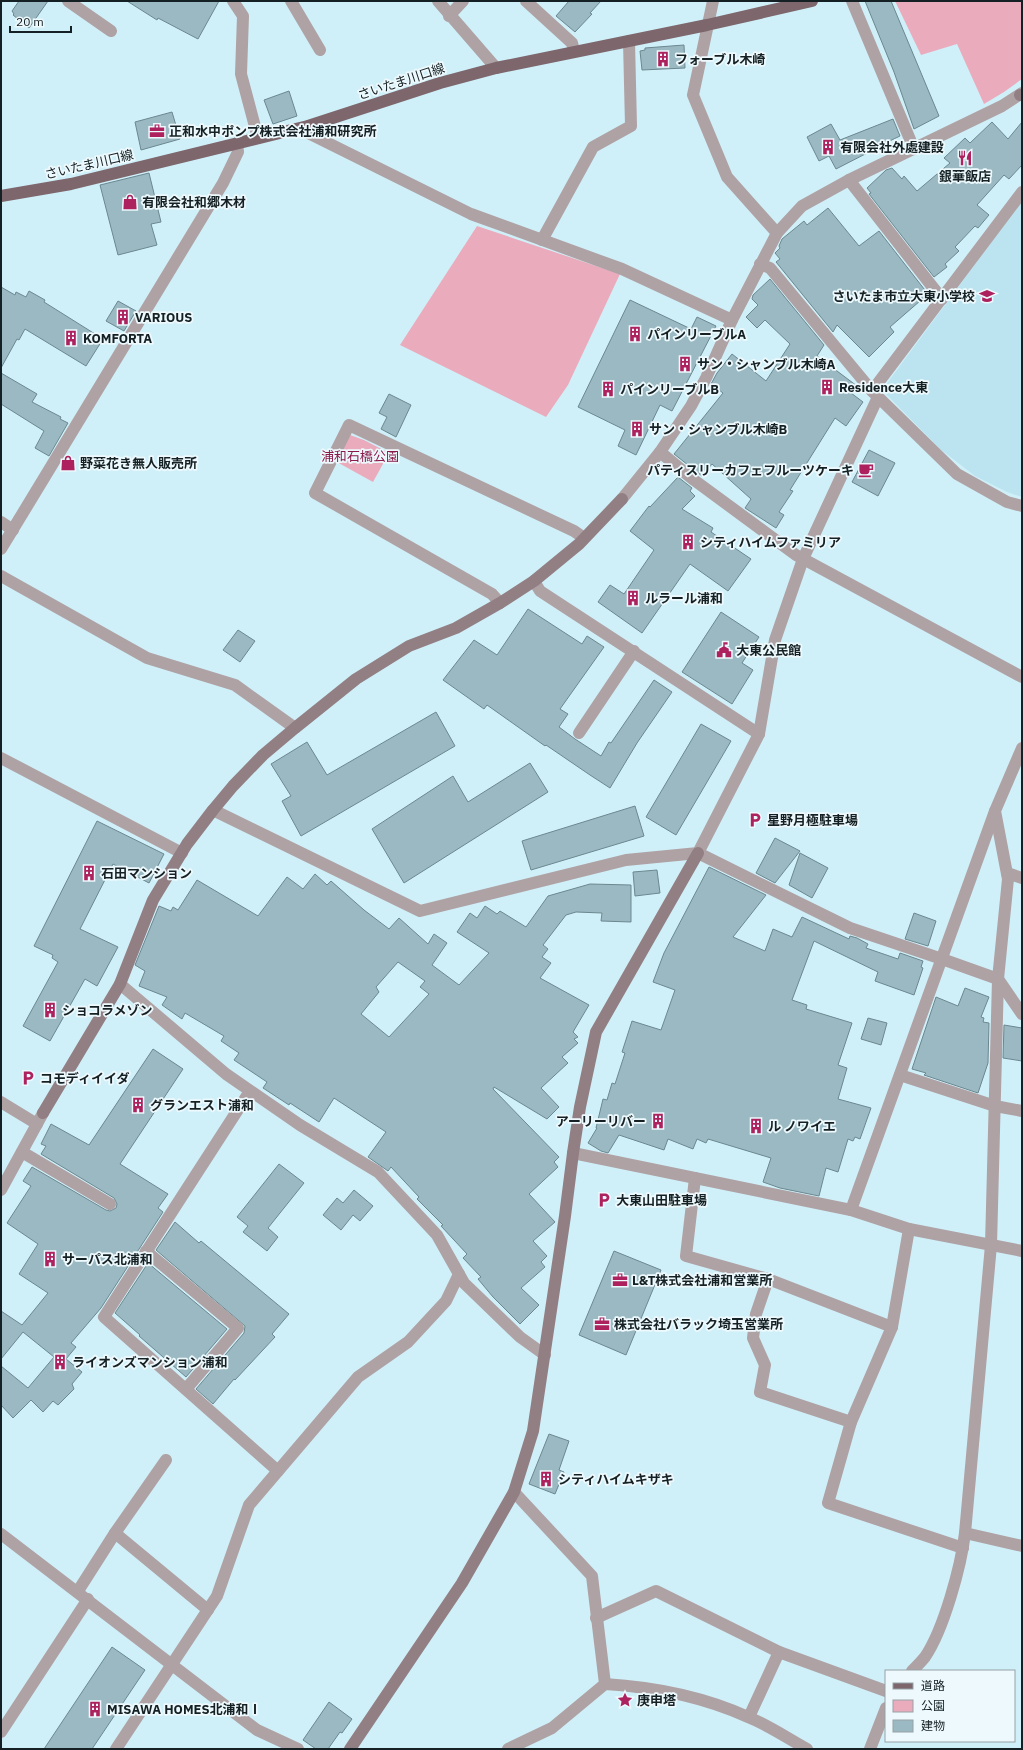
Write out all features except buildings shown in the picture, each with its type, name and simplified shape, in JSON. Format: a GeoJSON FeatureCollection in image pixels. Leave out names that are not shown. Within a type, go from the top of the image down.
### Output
{"type":"FeatureCollection","features":[{"type":"Feature","properties":{"kind":"main road","name":"さいたま川口線"},"geometry":{"type":"LineString","coordinates":[[1,196],[71,184],[308,126],[440,83],[496,68],[707,25],[812,1]]}},
{"type":"Feature","properties":{"kind":"street"},"geometry":{"type":"LineString","coordinates":[[68,1],[110,31]]}},
{"type":"Feature","properties":{"kind":"street"},"geometry":{"type":"LineString","coordinates":[[233,1],[243,16],[241,74],[258,138]]}},
{"type":"Feature","properties":{"kind":"street"},"geometry":{"type":"LineString","coordinates":[[292,1],[320,50]]}},
{"type":"Feature","properties":{"kind":"street"},"geometry":{"type":"LineString","coordinates":[[438,1],[449,16],[496,68]]}},
{"type":"Feature","properties":{"kind":"street"},"geometry":{"type":"LineString","coordinates":[[449,16],[463,1]]}},
{"type":"Feature","properties":{"kind":"street"},"geometry":{"type":"LineString","coordinates":[[526,1],[572,43],[574,51]]}},
{"type":"Feature","properties":{"kind":"street"},"geometry":{"type":"LineString","coordinates":[[713,1],[693,94],[727,177],[777,233]]}},
{"type":"Feature","properties":{"kind":"street"},"geometry":{"type":"LineString","coordinates":[[852,1],[914,149]]}},
{"type":"Feature","properties":{"kind":"street"},"geometry":{"type":"LineString","coordinates":[[542,240],[593,147],[631,126],[629,41]]}},
{"type":"Feature","properties":{"kind":"street"},"geometry":{"type":"LineString","coordinates":[[1,1190],[43,1113],[120,984],[153,900],[182,852],[213,810],[263,755],[356,679],[409,646],[456,628],[500,603],[534,581],[584,538],[622,498],[660,452],[691,406],[706,378],[732,320],[777,233],[802,206],[849,180],[1002,106],[1022,94]]}},
{"type":"Feature","properties":{"kind":"street"},"geometry":{"type":"LineString","coordinates":[[308,126],[310,134],[471,214],[622,269],[732,320]]}},
{"type":"Feature","properties":{"kind":"street"},"geometry":{"type":"LineString","coordinates":[[1,549],[223,183],[238,152],[237,143]]}},
{"type":"Feature","properties":{"kind":"street"},"geometry":{"type":"LineString","coordinates":[[849,180],[942,299]]}},
{"type":"Feature","properties":{"kind":"street"},"geometry":{"type":"LineString","coordinates":[[350,1749],[462,1583],[514,1492],[533,1431],[580,1107],[596,1032],[698,853],[759,734],[775,640],[803,559],[875,394],[942,299],[1022,192]]}},
{"type":"Feature","properties":{"kind":"street"},"geometry":{"type":"LineString","coordinates":[[760,264],[770,268],[875,394],[957,474],[1007,502],[1022,506]]}},
{"type":"Feature","properties":{"kind":"street"},"geometry":{"type":"LineString","coordinates":[[500,603],[492,594],[315,493],[349,425],[574,531],[584,538]]}},
{"type":"Feature","properties":{"kind":"street"},"geometry":{"type":"LineString","coordinates":[[660,452],[694,480],[803,559],[1022,677]]}},
{"type":"Feature","properties":{"kind":"street"},"geometry":{"type":"LineString","coordinates":[[1,522],[13,530]]}},
{"type":"Feature","properties":{"kind":"street"},"geometry":{"type":"LineString","coordinates":[[1,576],[147,658],[235,685],[295,728]]}},
{"type":"Feature","properties":{"kind":"street"},"geometry":{"type":"LineString","coordinates":[[534,581],[540,591],[759,734]]}},
{"type":"Feature","properties":{"kind":"street"},"geometry":{"type":"LineString","coordinates":[[579,733],[634,651]]}},
{"type":"Feature","properties":{"kind":"street"},"geometry":{"type":"LineString","coordinates":[[851,1210],[995,811],[1022,748]]}},
{"type":"Feature","properties":{"kind":"street"},"geometry":{"type":"LineString","coordinates":[[1,758],[182,852]]}},
{"type":"Feature","properties":{"kind":"street"},"geometry":{"type":"LineString","coordinates":[[213,810],[420,911],[626,860],[698,853],[850,928],[998,979],[1022,1014]]}},
{"type":"Feature","properties":{"kind":"street"},"geometry":{"type":"LineString","coordinates":[[913,1670],[924,1658],[943,1620],[963,1548],[965,1533],[991,1245],[998,979],[1008,879],[995,811]]}},
{"type":"Feature","properties":{"kind":"street"},"geometry":{"type":"LineString","coordinates":[[1007,872],[1022,878]]}},
{"type":"Feature","properties":{"kind":"street"},"geometry":{"type":"LineString","coordinates":[[120,984],[226,1074],[300,1125],[378,1172],[436,1235],[464,1283],[520,1337],[545,1355]]}},
{"type":"Feature","properties":{"kind":"street"},"geometry":{"type":"LineString","coordinates":[[900,1075],[995,1106],[1022,1111]]}},
{"type":"Feature","properties":{"kind":"street"},"geometry":{"type":"LineString","coordinates":[[250,1091],[104,1317],[278,1471]]}},
{"type":"Feature","properties":{"kind":"street"},"geometry":{"type":"LineString","coordinates":[[1,1102],[37,1124]]}},
{"type":"Feature","properties":{"kind":"street"},"geometry":{"type":"LineString","coordinates":[[22,1152],[110,1204]]}},
{"type":"Feature","properties":{"kind":"street"},"geometry":{"type":"LineString","coordinates":[[573,1153],[851,1210],[909,1229],[1022,1251]]}},
{"type":"Feature","properties":{"kind":"street"},"geometry":{"type":"LineString","coordinates":[[695,1178],[686,1256],[768,1279],[892,1327]]}},
{"type":"Feature","properties":{"kind":"street"},"geometry":{"type":"LineString","coordinates":[[909,1229],[892,1327],[851,1422],[828,1503],[963,1548]]}},
{"type":"Feature","properties":{"kind":"street"},"geometry":{"type":"LineString","coordinates":[[146,1251],[238,1328],[186,1389]]}},
{"type":"Feature","properties":{"kind":"street"},"geometry":{"type":"LineString","coordinates":[[116,1749],[217,1596],[249,1505],[358,1377],[408,1342],[446,1301],[458,1274]]}},
{"type":"Feature","properties":{"kind":"street"},"geometry":{"type":"LineString","coordinates":[[768,1279],[756,1314],[753,1338],[765,1365],[760,1392],[851,1422]]}},
{"type":"Feature","properties":{"kind":"street"},"geometry":{"type":"LineString","coordinates":[[78,1592],[115,1533],[166,1460]]}},
{"type":"Feature","properties":{"kind":"street"},"geometry":{"type":"LineString","coordinates":[[514,1492],[592,1576],[605,1684]]}},
{"type":"Feature","properties":{"kind":"street"},"geometry":{"type":"LineString","coordinates":[[115,1533],[208,1610]]}},
{"type":"Feature","properties":{"kind":"street"},"geometry":{"type":"LineString","coordinates":[[965,1533],[1022,1546]]}},
{"type":"Feature","properties":{"kind":"street"},"geometry":{"type":"LineString","coordinates":[[1,1534],[88,1599],[257,1730],[298,1749]]}},
{"type":"Feature","properties":{"kind":"street"},"geometry":{"type":"LineString","coordinates":[[596,1618],[656,1591],[779,1652],[885,1691]]}},
{"type":"Feature","properties":{"kind":"street"},"geometry":{"type":"LineString","coordinates":[[1,1732],[88,1599]]}},
{"type":"Feature","properties":{"kind":"street"},"geometry":{"type":"LineString","coordinates":[[749,1717],[779,1652]]}},
{"type":"Feature","properties":{"kind":"street"},"geometry":{"type":"LineString","coordinates":[[508,1749],[552,1728],[605,1684],[626,1685],[710,1702],[749,1717],[807,1749]]}},
{"type":"Feature","properties":{"kind":"street"},"geometry":{"type":"LineString","coordinates":[[870,1749],[885,1711]]}},
{"type":"Feature","properties":{"kind":"shaded area","name":"さいたま市立大東小学校"},"geometry":{"type":"Polygon","coordinates":[[[1022,201],[1022,497],[1007,492],[975,476],[940,449],[882,390],[1022,201]]]}},
{"type":"Feature","properties":{"kind":"green space"},"geometry":{"type":"Polygon","coordinates":[[[895,1],[1022,1],[1022,79],[984,104],[957,44],[921,55],[895,1]]]}},
{"type":"Feature","properties":{"kind":"green space"},"geometry":{"type":"Polygon","coordinates":[[[477,226],[620,274],[568,385],[546,417],[400,345],[477,226]]]}},
{"type":"Feature","properties":{"kind":"green space","name":"浦和石橋公園"},"geometry":{"type":"Polygon","coordinates":[[[350,435],[364,440],[389,453],[373,482],[335,461],[350,435]]]}},
{"type":"Feature","properties":{"kind":"place","name":"フォーブル木崎"},"geometry":{"type":"Point","coordinates":[663,59]}},
{"type":"Feature","properties":{"kind":"place","name":"正和水中ポンプ株式会社浦和研究所"},"geometry":{"type":"Point","coordinates":[157,131]}},
{"type":"Feature","properties":{"kind":"place","name":"有限会社外處建設"},"geometry":{"type":"Point","coordinates":[828,147]}},
{"type":"Feature","properties":{"kind":"place","name":"銀華飯店"},"geometry":{"type":"Point","coordinates":[965,158]}},
{"type":"Feature","properties":{"kind":"place","name":"有限会社和郷木材"},"geometry":{"type":"Point","coordinates":[130,202]}},
{"type":"Feature","properties":{"kind":"place","name":"さいたま市立大東小学校"},"geometry":{"type":"Point","coordinates":[987,296]}},
{"type":"Feature","properties":{"kind":"place","name":"VARIOUS"},"geometry":{"type":"Point","coordinates":[123,317]}},
{"type":"Feature","properties":{"kind":"place","name":"パインリーブルA"},"geometry":{"type":"Point","coordinates":[635,334]}},
{"type":"Feature","properties":{"kind":"place","name":"KOMFORTA"},"geometry":{"type":"Point","coordinates":[71,338]}},
{"type":"Feature","properties":{"kind":"place","name":"サン・シャンブル木崎A"},"geometry":{"type":"Point","coordinates":[685,364]}},
{"type":"Feature","properties":{"kind":"place","name":"Residence大東"},"geometry":{"type":"Point","coordinates":[827,387]}},
{"type":"Feature","properties":{"kind":"place","name":"パインリーブルB"},"geometry":{"type":"Point","coordinates":[608,389]}},
{"type":"Feature","properties":{"kind":"place","name":"サン・シャンブル木崎B"},"geometry":{"type":"Point","coordinates":[637,429]}},
{"type":"Feature","properties":{"kind":"place","name":"野菜花き無人販売所"},"geometry":{"type":"Point","coordinates":[68,463]}},
{"type":"Feature","properties":{"kind":"place","name":"パティスリーカフェフルーツケーキ"},"geometry":{"type":"Point","coordinates":[866,470]}},
{"type":"Feature","properties":{"kind":"place","name":"シティハイムファミリア"},"geometry":{"type":"Point","coordinates":[688,542]}},
{"type":"Feature","properties":{"kind":"place","name":"ルラール浦和"},"geometry":{"type":"Point","coordinates":[633,598]}},
{"type":"Feature","properties":{"kind":"place","name":"大東公民館"},"geometry":{"type":"Point","coordinates":[724,650]}},
{"type":"Feature","properties":{"kind":"place","name":"星野月極駐車場"},"geometry":{"type":"Point","coordinates":[755,820]}},
{"type":"Feature","properties":{"kind":"place","name":"石田マンション"},"geometry":{"type":"Point","coordinates":[89,873]}},
{"type":"Feature","properties":{"kind":"place","name":"ショコラメゾン"},"geometry":{"type":"Point","coordinates":[50,1010]}},
{"type":"Feature","properties":{"kind":"place","name":"コモディイイダ"},"geometry":{"type":"Point","coordinates":[28,1078]}},
{"type":"Feature","properties":{"kind":"place","name":"グランエスト浦和"},"geometry":{"type":"Point","coordinates":[138,1105]}},
{"type":"Feature","properties":{"kind":"place","name":"アーリーリバー"},"geometry":{"type":"Point","coordinates":[658,1121]}},
{"type":"Feature","properties":{"kind":"place","name":"ル ノワイエ"},"geometry":{"type":"Point","coordinates":[756,1126]}},
{"type":"Feature","properties":{"kind":"place","name":"大東山田駐車場"},"geometry":{"type":"Point","coordinates":[604,1200]}},
{"type":"Feature","properties":{"kind":"place","name":"サーパス北浦和"},"geometry":{"type":"Point","coordinates":[50,1259]}},
{"type":"Feature","properties":{"kind":"place","name":"L&T株式会社浦和営業所"},"geometry":{"type":"Point","coordinates":[620,1280]}},
{"type":"Feature","properties":{"kind":"place","name":"株式会社バラック埼玉営業所"},"geometry":{"type":"Point","coordinates":[602,1324]}},
{"type":"Feature","properties":{"kind":"place","name":"ライオンズマンション浦和"},"geometry":{"type":"Point","coordinates":[60,1362]}},
{"type":"Feature","properties":{"kind":"place","name":"シティハイムキザキ"},"geometry":{"type":"Point","coordinates":[546,1479]}},
{"type":"Feature","properties":{"kind":"place","name":"庚申塔"},"geometry":{"type":"Point","coordinates":[625,1700]}},
{"type":"Feature","properties":{"kind":"place","name":"MISAWA HOMES北浦和Ⅰ"},"geometry":{"type":"Point","coordinates":[95,1709]}}]}
